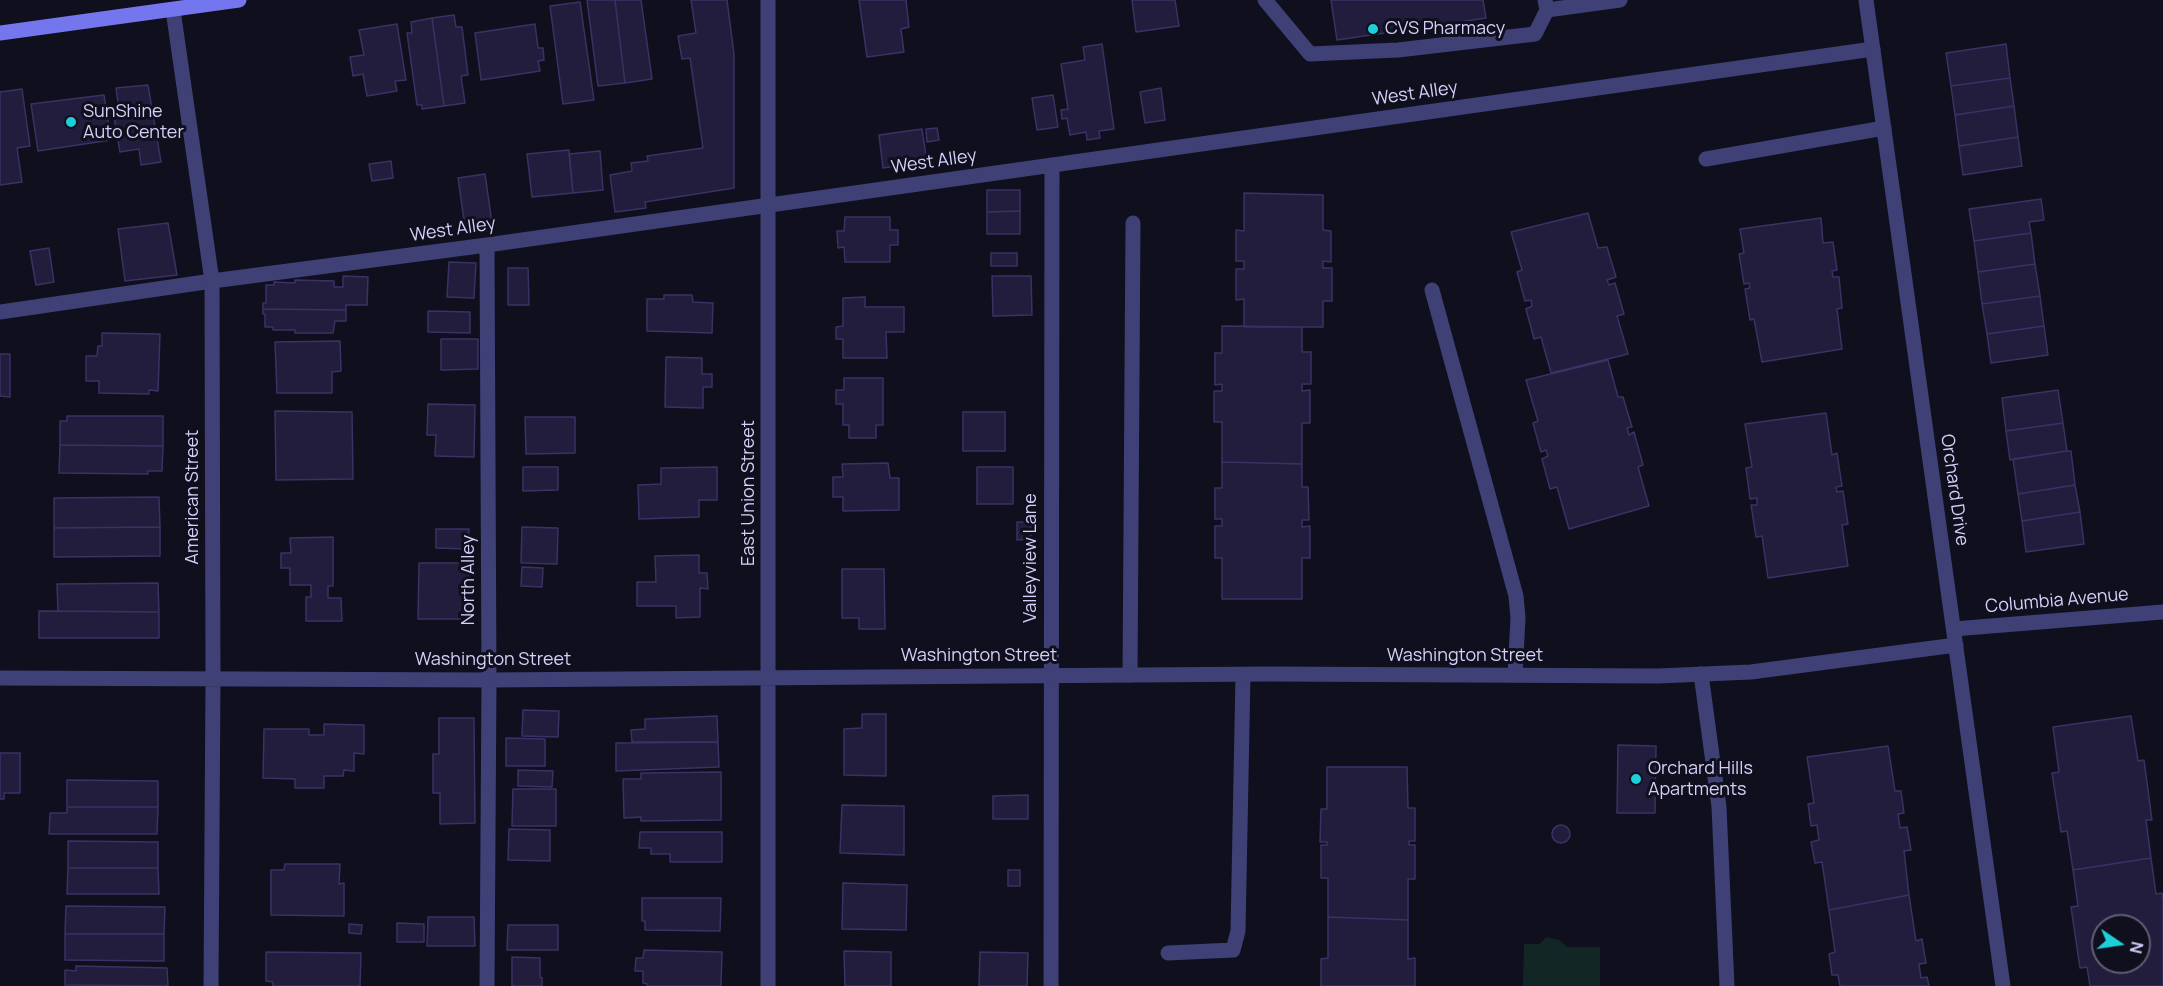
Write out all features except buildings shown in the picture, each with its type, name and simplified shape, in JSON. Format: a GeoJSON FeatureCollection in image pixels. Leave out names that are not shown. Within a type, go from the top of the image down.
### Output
{"type":"FeatureCollection","features":[{"type":"Feature","properties":{"kind":"main road"},"geometry":{"type":"LineString","coordinates":[[0,33],[239,0]]}},
{"type":"Feature","properties":{"kind":"street","name":"East Union Street"},"geometry":{"type":"LineString","coordinates":[[768,0],[768,986]]}},
{"type":"Feature","properties":{"kind":"street"},"geometry":{"type":"LineString","coordinates":[[1264,0],[1310,54],[1398,50],[1535,34],[1546,5],[1620,0]]}},
{"type":"Feature","properties":{"kind":"street","name":"Orchard Drive"},"geometry":{"type":"LineString","coordinates":[[1866,0],[2003,986]]}},
{"type":"Feature","properties":{"kind":"street","name":"American Street"},"geometry":{"type":"LineString","coordinates":[[172,10],[212,281],[211,986]]}},
{"type":"Feature","properties":{"kind":"street","name":"West Alley"},"geometry":{"type":"LineString","coordinates":[[0,312],[1873,49]]}},
{"type":"Feature","properties":{"kind":"street"},"geometry":{"type":"LineString","coordinates":[[1706,159],[1884,128]]}},
{"type":"Feature","properties":{"kind":"street","name":"Valleyview Lane"},"geometry":{"type":"LineString","coordinates":[[1051,986],[1052,166]]}},
{"type":"Feature","properties":{"kind":"street"},"geometry":{"type":"LineString","coordinates":[[1130,675],[1132,223]]}},
{"type":"Feature","properties":{"kind":"street","name":"North Alley"},"geometry":{"type":"LineString","coordinates":[[487,245],[489,680],[487,986]]}},
{"type":"Feature","properties":{"kind":"street"},"geometry":{"type":"LineString","coordinates":[[1432,290],[1516,597],[1518,618],[1515,675]]}},
{"type":"Feature","properties":{"kind":"street","name":"Columbia Avenue"},"geometry":{"type":"LineString","coordinates":[[1954,629],[2163,612]]}},
{"type":"Feature","properties":{"kind":"street","name":"Washington Street"},"geometry":{"type":"LineString","coordinates":[[0,678],[489,680],[1050,675],[1658,676],[1751,672],[1956,645]]}},
{"type":"Feature","properties":{"kind":"street"},"geometry":{"type":"LineString","coordinates":[[1701,674],[1719,807],[1727,986]]}},
{"type":"Feature","properties":{"kind":"street"},"geometry":{"type":"LineString","coordinates":[[1168,953],[1233,950],[1238,931],[1243,675]]}},
{"type":"Feature","properties":{"kind":"green space"},"geometry":{"type":"Polygon","coordinates":[[[1547,937],[1559,940],[1567,947],[1600,947],[1600,986],[1523,986],[1524,944],[1539,944],[1547,937]]]}},
{"type":"Feature","properties":{"kind":"place","name":"CVS Pharmacy"},"geometry":{"type":"Point","coordinates":[1373,29]}},
{"type":"Feature","properties":{"kind":"place","name":"SunShine Auto Center"},"geometry":{"type":"Point","coordinates":[71,122]}},
{"type":"Feature","properties":{"kind":"place","name":"Orchard Hills Apartments"},"geometry":{"type":"Point","coordinates":[1636,779]}}]}
